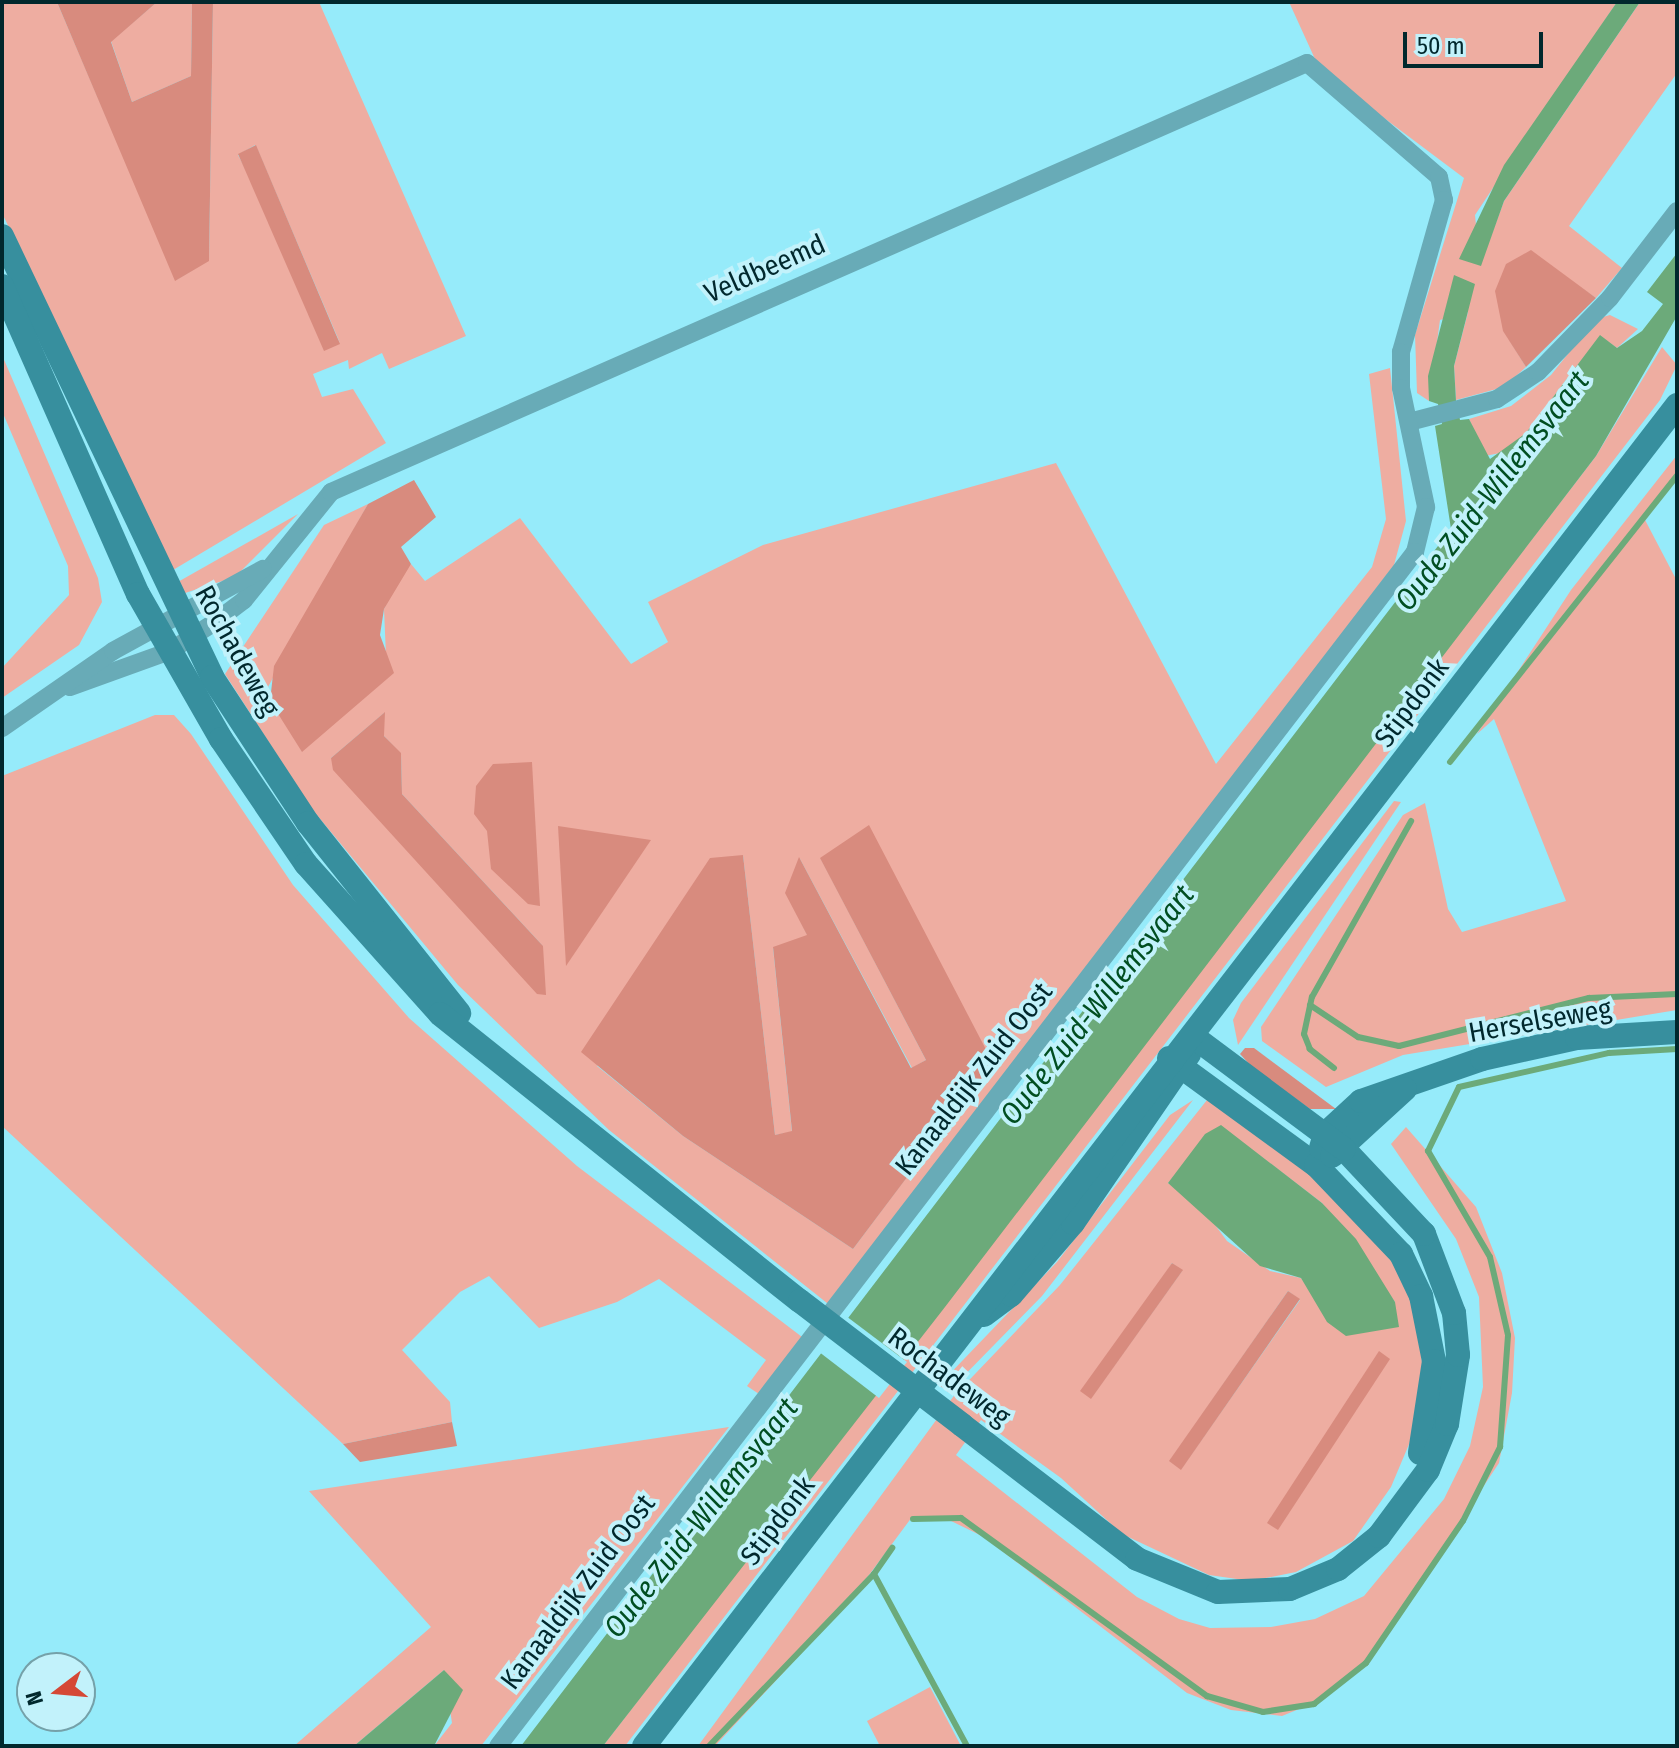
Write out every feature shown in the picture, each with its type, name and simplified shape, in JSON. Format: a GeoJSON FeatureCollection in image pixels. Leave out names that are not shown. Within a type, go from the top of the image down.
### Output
{"type":"FeatureCollection","features":[{"type":"Feature","properties":{"kind":"main road","name":"Rochadeweg"},"geometry":{"type":"LineString","coordinates":[[2,236],[186,627],[308,823],[491,1052]]}},
{"type":"Feature","properties":{"kind":"main road","name":"Rochadeweg"},"geometry":{"type":"LineString","coordinates":[[2,286],[157,629],[170,651],[306,864],[440,1014],[800,1301],[1137,1559],[1218,1592],[1280,1590],[1322,1577],[1356,1557],[1401,1508],[1447,1424],[1457,1376],[1454,1313],[1424,1234],[1344,1149],[1194,1037]]}},
{"type":"Feature","properties":{"kind":"main road","name":"Stipdonk"},"geometry":{"type":"LineString","coordinates":[[644,1746],[960,1333],[1177,1064],[1194,1037],[1677,405]]}},
{"type":"Feature","properties":{"kind":"main road","name":"Herselseweg"},"geometry":{"type":"LineString","coordinates":[[1325,1134],[1361,1101],[1417,1080],[1577,1038],[1677,1032]]}},
{"type":"Feature","properties":{"kind":"main road","name":"Rochadeweg"},"geometry":{"type":"LineString","coordinates":[[1177,1064],[1316,1165],[1385,1232],[1428,1319],[1433,1402],[1401,1508]]}},
{"type":"Feature","properties":{"kind":"main road","name":"Herselseweg"},"geometry":{"type":"LineString","coordinates":[[1316,1165],[1344,1149],[1417,1080]]}},
{"type":"Feature","properties":{"kind":"main road"},"geometry":{"type":"LineString","coordinates":[[1316,1165],[1325,1134]]}},
{"type":"Feature","properties":{"kind":"street","name":"Kanaaldijk Zuid Oost"},"geometry":{"type":"LineString","coordinates":[[498,1746],[1415,552],[1426,507],[1413,421],[1401,388],[1401,352],[1444,200],[1439,177],[1307,63]]}},
{"type":"Feature","properties":{"kind":"street","name":"Veldbeemd"},"geometry":{"type":"LineString","coordinates":[[2,728],[70,687],[113,651],[157,629],[186,627],[244,600],[331,492],[1307,63]]}},
{"type":"Feature","properties":{"kind":"street"},"geometry":{"type":"LineString","coordinates":[[1413,421],[1497,399],[1538,372],[1610,298],[1677,211]]}},
{"type":"Feature","properties":{"kind":"street","name":"Veldbeemd"},"geometry":{"type":"LineString","coordinates":[[70,687],[170,651],[186,627]]}},
{"type":"Feature","properties":{"kind":"shaded area"},"geometry":{"type":"Polygon","coordinates":[[[2,2],[57,2],[176,280],[209,260],[213,2],[319,2],[466,336],[389,369],[382,353],[349,369],[348,360],[313,374],[322,397],[353,389],[386,443],[173,570],[2,213],[2,2]],[[255,145],[238,155],[340,343],[255,145]]]}},
{"type":"Feature","properties":{"kind":"shaded area"},"geometry":{"type":"Polygon","coordinates":[[[57,2],[157,2],[111,42],[132,102],[191,76],[192,2],[213,2],[209,261],[175,281],[57,2]]]}},
{"type":"Feature","properties":{"kind":"shaded area"},"geometry":{"type":"Polygon","coordinates":[[[157,2],[192,2],[191,76],[132,102],[111,41],[157,2]]]}},
{"type":"Feature","properties":{"kind":"shaded area"},"geometry":{"type":"Polygon","coordinates":[[[1289,2],[1617,2],[1475,215],[1480,266],[1504,201],[1640,2],[1677,2],[1677,73],[1569,226],[1622,268],[1596,298],[1568,279],[1504,331],[1526,367],[1504,387],[1456,400],[1454,366],[1468,312],[1440,320],[1429,401],[1417,393],[1415,335],[1464,178],[1320,70],[1289,2]]]}},
{"type":"Feature","properties":{"kind":"shaded area"},"geometry":{"type":"Polygon","coordinates":[[[256,145],[340,344],[324,351],[238,154],[256,145]]]}},
{"type":"Feature","properties":{"kind":"shaded area"},"geometry":{"type":"Polygon","coordinates":[[[1531,250],[1596,298],[1526,367],[1503,331],[1495,291],[1506,264],[1531,250]]]}},
{"type":"Feature","properties":{"kind":"shaded area"},"geometry":{"type":"Polygon","coordinates":[[[1610,315],[1638,329],[1617,348],[1600,336],[1526,433],[1505,452],[1485,456],[1469,419],[1511,406],[1551,375],[1596,319],[1610,315]]]}},
{"type":"Feature","properties":{"kind":"shaded area"},"geometry":{"type":"Polygon","coordinates":[[[1662,347],[1677,365],[1660,400],[625,1746],[603,1746],[1596,456],[1662,347]]]}},
{"type":"Feature","properties":{"kind":"shaded area"},"geometry":{"type":"Polygon","coordinates":[[[2,355],[98,578],[102,602],[79,645],[2,698],[2,668],[69,595],[68,566],[2,411],[2,355]]]}},
{"type":"Feature","properties":{"kind":"shaded area"},"geometry":{"type":"Polygon","coordinates":[[[1390,368],[1406,521],[1394,565],[832,1307],[609,1130],[458,985],[311,808],[225,674],[324,525],[368,504],[268,687],[302,751],[386,656],[384,609],[400,575],[411,564],[425,581],[520,518],[631,664],[668,642],[648,602],[763,545],[1056,463],[1216,764],[1372,567],[1386,519],[1369,374],[1390,368]],[[384,713],[331,758],[543,946],[402,794],[401,754],[384,736],[384,713]],[[743,855],[597,1066],[683,1136],[853,1249],[992,1063],[821,859],[926,1060],[912,1068],[800,859],[786,893],[808,936],[773,948],[792,1132],[775,1135],[743,855]]]}},
{"type":"Feature","properties":{"kind":"shaded area"},"geometry":{"type":"Polygon","coordinates":[[[1677,455],[1677,473],[1644,518],[1677,581],[1677,1010],[1403,1055],[1326,1087],[1262,1041],[1261,1027],[1403,815],[1425,803],[1448,909],[1462,932],[1566,901],[1494,719],[1477,734],[1571,590],[1677,455]]]}},
{"type":"Feature","properties":{"kind":"shaded area"},"geometry":{"type":"Polygon","coordinates":[[[414,480],[436,517],[401,547],[411,564],[384,609],[380,635],[394,673],[302,752],[270,701],[274,666],[368,504],[414,480]]]}},
{"type":"Feature","properties":{"kind":"shaded area"},"geometry":{"type":"Polygon","coordinates":[[[298,514],[235,577],[185,593],[176,583],[298,514]]]}},
{"type":"Feature","properties":{"kind":"shaded area"},"geometry":{"type":"Polygon","coordinates":[[[385,712],[384,736],[401,753],[402,794],[543,946],[546,995],[537,994],[333,770],[331,758],[385,712]]]}},
{"type":"Feature","properties":{"kind":"shaded area"},"geometry":{"type":"Polygon","coordinates":[[[155,715],[174,715],[191,734],[293,885],[409,1018],[577,1166],[806,1340],[762,1396],[747,1386],[766,1360],[659,1279],[617,1302],[539,1328],[489,1276],[460,1292],[402,1350],[450,1402],[452,1422],[343,1444],[2,1126],[2,776],[155,715]]]}},
{"type":"Feature","properties":{"kind":"shaded area"},"geometry":{"type":"Polygon","coordinates":[[[532,762],[540,906],[528,904],[491,869],[487,831],[474,814],[476,786],[493,764],[532,762]]]}},
{"type":"Feature","properties":{"kind":"shaded area"},"geometry":{"type":"Polygon","coordinates":[[[1394,801],[1401,802],[1238,1045],[1233,1020],[1241,1003],[1394,801]]]}},
{"type":"Feature","properties":{"kind":"shaded area"},"geometry":{"type":"Polygon","coordinates":[[[869,825],[993,1063],[853,1249],[683,1136],[581,1052],[710,858],[743,855],[775,1135],[792,1131],[773,947],[807,935],[785,893],[799,857],[911,1068],[926,1060],[820,858],[869,825]]]}},
{"type":"Feature","properties":{"kind":"shaded area"},"geometry":{"type":"Polygon","coordinates":[[[558,826],[651,840],[566,966],[558,826]]]}},
{"type":"Feature","properties":{"kind":"shaded area"},"geometry":{"type":"Polygon","coordinates":[[[1245,1048],[1254,1048],[1336,1109],[1310,1109],[1253,1068],[1240,1054],[1245,1048]]]}},
{"type":"Feature","properties":{"kind":"shaded area"},"geometry":{"type":"Polygon","coordinates":[[[1193,1100],[1042,1296],[948,1392],[939,1385],[1057,1262],[1170,1115],[1193,1100]]]}},
{"type":"Feature","properties":{"kind":"shaded area"},"geometry":{"type":"Polygon","coordinates":[[[1207,1100],[1227,1106],[1342,1197],[1397,1268],[1416,1306],[1424,1381],[1415,1430],[1391,1487],[1353,1541],[1296,1572],[1251,1581],[1209,1575],[1122,1534],[1061,1478],[981,1420],[956,1455],[1137,1597],[1179,1619],[1210,1628],[1271,1627],[1315,1619],[1364,1596],[1444,1499],[1470,1446],[1483,1387],[1479,1297],[1456,1239],[1391,1144],[1406,1127],[1476,1207],[1502,1273],[1515,1338],[1512,1393],[1499,1463],[1363,1667],[1321,1700],[1282,1716],[1231,1710],[1187,1693],[984,1537],[949,1520],[912,1517],[849,1602],[715,1746],[698,1746],[953,1397],[1060,1285],[1207,1100]],[[1221,1126],[1168,1183],[1201,1206],[1227,1241],[1270,1271],[1301,1278],[1314,1296],[1395,1302],[1322,1203],[1221,1126]],[[1172,1263],[1091,1398],[1182,1271],[1172,1263]],[[1288,1291],[1170,1461],[1181,1469],[1300,1300],[1288,1291]]]}},
{"type":"Feature","properties":{"kind":"shaded area"},"geometry":{"type":"Polygon","coordinates":[[[1172,1263],[1183,1270],[1091,1399],[1080,1391],[1172,1263]]]}},
{"type":"Feature","properties":{"kind":"shaded area"},"geometry":{"type":"Polygon","coordinates":[[[1288,1291],[1300,1299],[1181,1470],[1169,1461],[1288,1291]]]}},
{"type":"Feature","properties":{"kind":"shaded area"},"geometry":{"type":"Polygon","coordinates":[[[1379,1351],[1390,1359],[1278,1530],[1267,1523],[1379,1351]]]}},
{"type":"Feature","properties":{"kind":"shaded area"},"geometry":{"type":"Polygon","coordinates":[[[452,1422],[457,1446],[360,1462],[343,1444],[452,1422]]]}},
{"type":"Feature","properties":{"kind":"shaded area"},"geometry":{"type":"Polygon","coordinates":[[[729,1427],[481,1746],[434,1746],[452,1723],[444,1670],[354,1746],[294,1746],[431,1627],[309,1491],[729,1427]]]}},
{"type":"Feature","properties":{"kind":"shaded area"},"geometry":{"type":"Polygon","coordinates":[[[930,1687],[961,1746],[880,1746],[867,1721],[930,1687]]]}},
{"type":"Feature","properties":{"kind":"water"},"geometry":{"type":"Polygon","coordinates":[[[1617,2],[1640,2],[1504,201],[1481,266],[1459,259],[1504,165],[1617,2]]]}},
{"type":"Feature","properties":{"kind":"water","name":"Oude Zuid-Willemsvaart"},"geometry":{"type":"Polygon","coordinates":[[[1677,253],[1677,316],[1596,456],[945,1307],[603,1746],[521,1746],[1451,529],[1435,426],[1442,424],[1438,404],[1429,401],[1428,376],[1454,275],[1475,284],[1454,366],[1456,401],[1460,420],[1469,419],[1490,459],[1526,433],[1600,335],[1617,348],[1642,331],[1663,304],[1647,292],[1677,253]]]}},
{"type":"Feature","properties":{"kind":"water"},"geometry":{"type":"Polygon","coordinates":[[[1221,1125],[1322,1203],[1356,1239],[1395,1302],[1399,1327],[1346,1336],[1327,1322],[1301,1278],[1260,1266],[1168,1183],[1205,1134],[1221,1125]]]}},
{"type":"Feature","properties":{"kind":"water"},"geometry":{"type":"Polygon","coordinates":[[[444,1670],[463,1690],[434,1746],[354,1746],[444,1670]]]}},
{"type":"Feature","properties":{"kind":"pier"},"geometry":{"type":"Polygon","coordinates":[[[842,1313],[907,1362],[879,1398],[814,1348],[842,1313]]]}},
{"type":"Feature","properties":{"kind":"waterway"},"geometry":{"type":"LineString","coordinates":[[1450,762],[1677,476]]}},
{"type":"Feature","properties":{"kind":"waterway"},"geometry":{"type":"LineString","coordinates":[[1334,1068],[1310,1049],[1304,1034],[1312,997],[1411,821]]}},
{"type":"Feature","properties":{"kind":"waterway"},"geometry":{"type":"LineString","coordinates":[[1310,1005],[1358,1037],[1399,1046],[1589,998],[1677,994]]}},
{"type":"Feature","properties":{"kind":"waterway"},"geometry":{"type":"LineString","coordinates":[[913,1519],[961,1518],[1207,1696],[1263,1712],[1314,1704],[1366,1663],[1463,1521],[1500,1447],[1508,1335],[1490,1257],[1428,1151],[1459,1087],[1609,1053],[1677,1049]]}},
{"type":"Feature","properties":{"kind":"waterway"},"geometry":{"type":"LineString","coordinates":[[874,1574],[892,1548]]}},
{"type":"Feature","properties":{"kind":"waterway"},"geometry":{"type":"LineString","coordinates":[[709,1746],[874,1574],[967,1746]]}}]}
